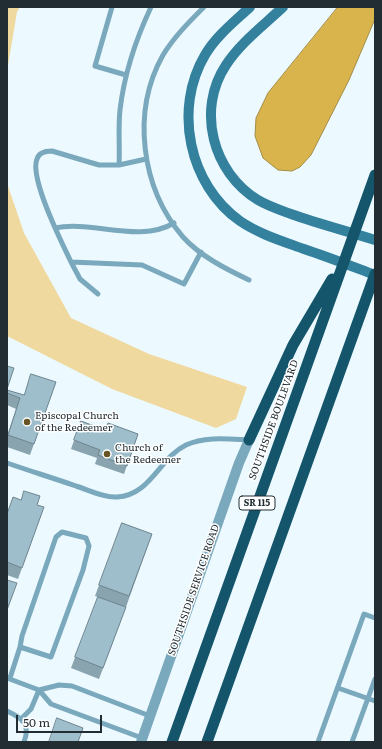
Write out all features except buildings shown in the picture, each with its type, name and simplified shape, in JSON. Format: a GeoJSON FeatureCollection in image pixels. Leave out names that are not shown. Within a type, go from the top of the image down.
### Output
{"type":"FeatureCollection","features":[{"type":"Feature","properties":{"kind":"highway","name":"SOUTHSIDE BOULEVARD"},"geometry":{"type":"LineString","coordinates":[[172,742],[375,175]]}},
{"type":"Feature","properties":{"kind":"highway"},"geometry":{"type":"LineString","coordinates":[[249,440],[293,345],[343,263]]}},
{"type":"Feature","properties":{"kind":"highway","name":"SR 115"},"geometry":{"type":"LineString","coordinates":[[207,742],[375,275]]}},
{"type":"Feature","properties":{"kind":"main road"},"geometry":{"type":"LineString","coordinates":[[250,7],[216,39],[204,57],[195,77],[190,98],[188,120],[190,142],[197,162],[215,197],[224,208],[240,221],[259,232],[375,275]]}},
{"type":"Feature","properties":{"kind":"main road"},"geometry":{"type":"LineString","coordinates":[[283,7],[245,43],[222,71],[214,92],[211,113],[212,129],[217,149],[230,176],[245,191],[259,200],[310,221],[375,240]]}},
{"type":"Feature","properties":{"kind":"street","name":"SOUTHSIDE SERVICE ROAD"},"geometry":{"type":"LineString","coordinates":[[141,740],[239,463],[249,440]]}},
{"type":"Feature","properties":{"kind":"lane"},"geometry":{"type":"LineString","coordinates":[[112,7],[95,66],[126,75]]}},
{"type":"Feature","properties":{"kind":"lane"},"geometry":{"type":"LineString","coordinates":[[119,165],[120,111],[126,75],[151,7]]}},
{"type":"Feature","properties":{"kind":"lane"},"geometry":{"type":"LineString","coordinates":[[195,7],[200,12]]}},
{"type":"Feature","properties":{"kind":"lane"},"geometry":{"type":"LineString","coordinates":[[204,7],[172,41],[155,73],[150,89],[144,122],[146,160],[156,193],[184,237],[201,252],[224,268],[249,280]]}},
{"type":"Feature","properties":{"kind":"lane"},"geometry":{"type":"LineString","coordinates":[[98,294],[80,279],[55,228],[41,192],[36,161],[41,154],[52,151],[99,164],[119,165],[146,160]]}},
{"type":"Feature","properties":{"kind":"lane"},"geometry":{"type":"LineString","coordinates":[[55,228],[74,225],[115,231],[156,230],[174,223]]}},
{"type":"Feature","properties":{"kind":"lane"},"geometry":{"type":"LineString","coordinates":[[71,262],[142,265],[184,284],[201,252]]}},
{"type":"Feature","properties":{"kind":"lane"},"geometry":{"type":"LineString","coordinates":[[7,463],[100,494],[117,497],[132,493],[144,486],[175,452],[186,445],[211,439],[249,440]]}},
{"type":"Feature","properties":{"kind":"lane"},"geometry":{"type":"LineString","coordinates":[[20,647],[51,657],[83,570],[89,546],[86,538],[62,532],[56,537],[9,678],[39,690],[51,704],[141,740]]}},
{"type":"Feature","properties":{"kind":"lane"},"geometry":{"type":"LineString","coordinates":[[318,742],[364,614],[375,618]]}},
{"type":"Feature","properties":{"kind":"lane"},"geometry":{"type":"LineString","coordinates":[[352,742],[375,679]]}},
{"type":"Feature","properties":{"kind":"lane"},"geometry":{"type":"LineString","coordinates":[[39,690],[59,685],[72,686],[150,716]]}},
{"type":"Feature","properties":{"kind":"lane"},"geometry":{"type":"LineString","coordinates":[[338,688],[375,701]]}},
{"type":"Feature","properties":{"kind":"lane"},"geometry":{"type":"LineString","coordinates":[[22,718],[31,709],[39,690]]}},
{"type":"Feature","properties":{"kind":"lane"},"geometry":{"type":"LineString","coordinates":[[7,711],[22,718],[27,730],[24,742]]}},
{"type":"Feature","properties":{"kind":"shaded area"},"geometry":{"type":"Polygon","coordinates":[[[7,7],[20,7],[17,12],[7,71],[7,7]]]}},
{"type":"Feature","properties":{"kind":"shaded area"},"geometry":{"type":"Polygon","coordinates":[[[338,7],[375,7],[375,19],[349,80],[311,155],[300,167],[292,171],[278,170],[263,158],[255,136],[256,118],[268,93],[338,7]]]}},
{"type":"Feature","properties":{"kind":"shaded area"},"geometry":{"type":"Polygon","coordinates":[[[7,183],[24,233],[71,318],[149,354],[247,387],[236,419],[216,428],[112,389],[7,336],[7,183]]]}},
{"type":"Feature","properties":{"kind":"place","name":"Episcopal Church of the Redeemer"},"geometry":{"type":"Point","coordinates":[27,422]}},
{"type":"Feature","properties":{"kind":"place","name":"Church of the Redeemer"},"geometry":{"type":"Point","coordinates":[107,454]}}]}
